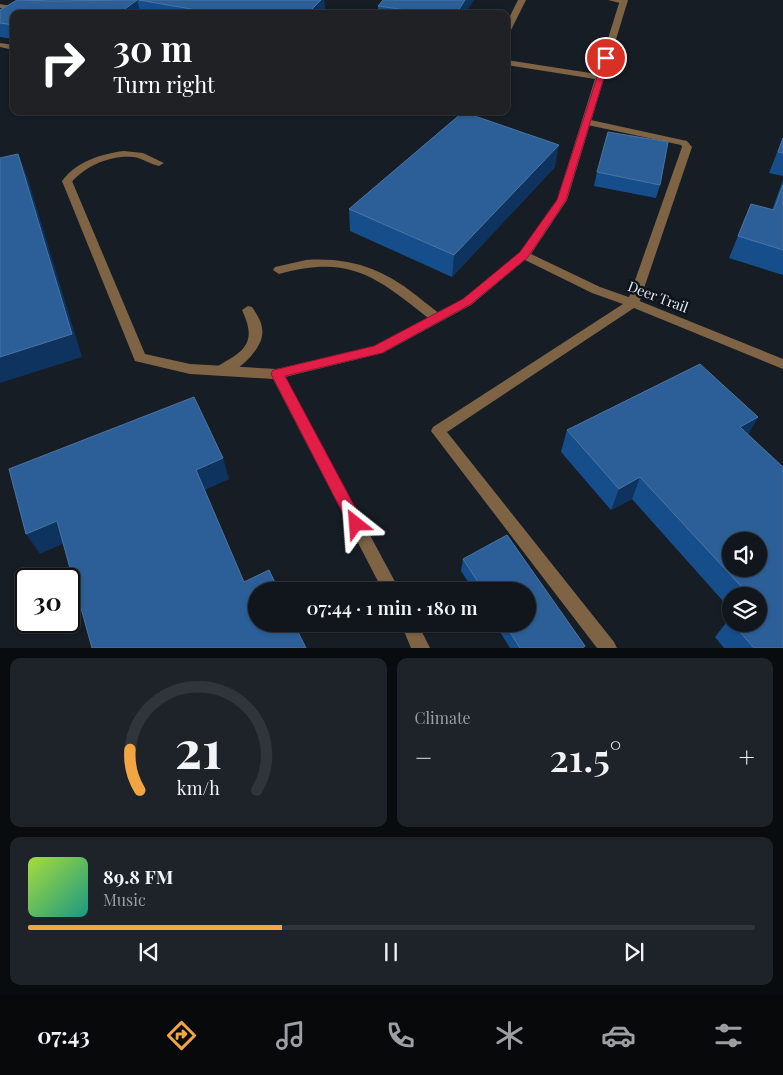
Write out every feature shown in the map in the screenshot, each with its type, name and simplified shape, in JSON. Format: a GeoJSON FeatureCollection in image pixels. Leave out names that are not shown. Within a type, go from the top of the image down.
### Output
{"type":"FeatureCollection","features":[{"type":"Feature","properties":{"kind":"street"},"geometry":{"type":"LineString","coordinates":[[510,24],[522,0]]}},
{"type":"Feature","properties":{"kind":"street"},"geometry":{"type":"LineString","coordinates":[[159,164],[135,154],[113,156],[89,163],[72,174],[67,181],[140,358],[190,368],[278,374],[378,350],[467,302],[524,255],[562,200],[600,77],[620,0]]}},
{"type":"Feature","properties":{"kind":"street"},"geometry":{"type":"LineString","coordinates":[[0,6],[22,10]]}},
{"type":"Feature","properties":{"kind":"street"},"geometry":{"type":"LineString","coordinates":[[510,63],[600,77]]}},
{"type":"Feature","properties":{"kind":"street"},"geometry":{"type":"LineString","coordinates":[[586,122],[684,143],[687,147],[633,303],[438,431],[608,648]]}},
{"type":"Feature","properties":{"kind":"street","name":"Deer Trail"},"geometry":{"type":"LineString","coordinates":[[524,255],[596,290],[633,303],[783,364]]}},
{"type":"Feature","properties":{"kind":"street"},"geometry":{"type":"LineString","coordinates":[[279,270],[298,263],[328,262],[359,269],[387,280],[436,318]]}},
{"type":"Feature","properties":{"kind":"street"},"geometry":{"type":"LineString","coordinates":[[222,370],[242,359],[252,344],[256,329],[248,310]]}},
{"type":"Feature","properties":{"kind":"street"},"geometry":{"type":"LineString","coordinates":[[278,374],[387,582]]}},
{"type":"Feature","properties":{"kind":"street"},"geometry":{"type":"LineString","coordinates":[[413,632],[421,648]]}},
{"type":"Feature","properties":{"kind":"building"},"geometry":{"type":"Polygon","coordinates":[[[17,0],[137,0],[123,10],[10,10],[10,24],[0,23],[0,10],[17,0]]]}},
{"type":"Feature","properties":{"kind":"building"},"geometry":{"type":"Polygon","coordinates":[[[139,0],[321,0],[311,10],[197,10],[139,0]]]}},
{"type":"Feature","properties":{"kind":"building"},"geometry":{"type":"Polygon","coordinates":[[[383,0],[465,0],[459,10],[406,10],[378,6],[383,0]]]}},
{"type":"Feature","properties":{"kind":"building"},"geometry":{"type":"Polygon","coordinates":[[[459,115],[472,115],[559,145],[454,255],[349,209],[459,115]]]}},
{"type":"Feature","properties":{"kind":"building"},"geometry":{"type":"Polygon","coordinates":[[[608,132],[668,142],[660,185],[597,172],[608,132]]]}},
{"type":"Feature","properties":{"kind":"building"},"geometry":{"type":"Polygon","coordinates":[[[783,138],[783,153],[778,152],[783,138]]]}},
{"type":"Feature","properties":{"kind":"building"},"geometry":{"type":"Polygon","coordinates":[[[18,154],[72,334],[0,357],[0,158],[18,154]]]}},
{"type":"Feature","properties":{"kind":"building"},"geometry":{"type":"Polygon","coordinates":[[[783,185],[783,250],[738,236],[751,204],[774,210],[783,185]]]}},
{"type":"Feature","properties":{"kind":"building"},"geometry":{"type":"Polygon","coordinates":[[[700,364],[758,417],[740,427],[783,467],[783,648],[754,648],[740,632],[767,632],[767,587],[742,587],[732,577],[767,577],[767,532],[722,532],[722,566],[640,477],[619,489],[567,430],[700,364]]]}},
{"type":"Feature","properties":{"kind":"building"},"geometry":{"type":"Polygon","coordinates":[[[194,397],[223,458],[196,470],[244,582],[269,570],[275,582],[248,582],[248,632],[298,632],[306,648],[92,648],[80,604],[80,568],[70,568],[57,521],[26,534],[9,469],[194,397]]]}},
{"type":"Feature","properties":{"kind":"building"},"geometry":{"type":"Polygon","coordinates":[[[507,535],[585,646],[582,648],[520,648],[510,632],[536,632],[536,582],[478,582],[463,559],[507,535]]]}},
{"type":"Feature","properties":{"kind":"route"},"geometry":{"type":"LineString","coordinates":[[356,524],[278,374],[378,350],[467,302],[524,255],[562,200],[606,58]]}}]}
